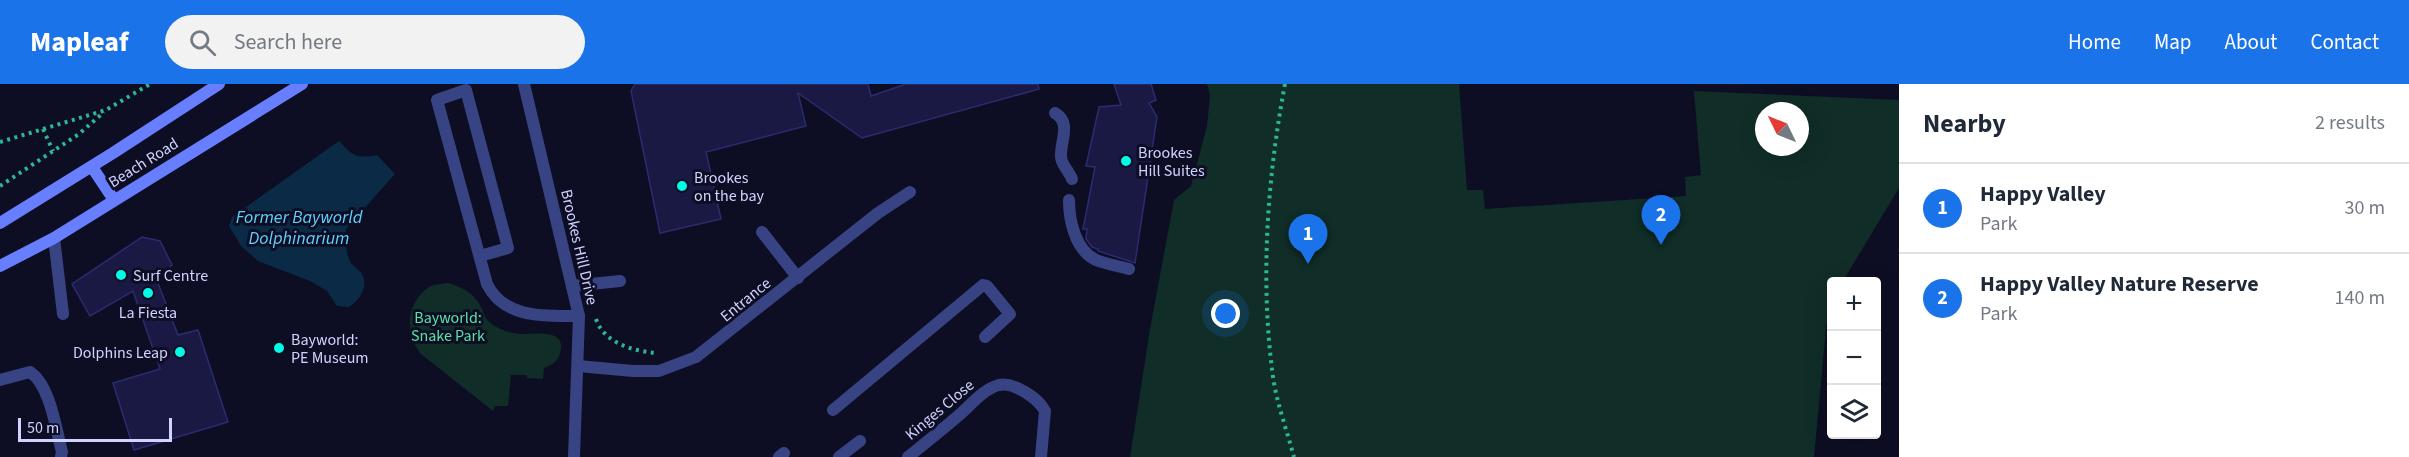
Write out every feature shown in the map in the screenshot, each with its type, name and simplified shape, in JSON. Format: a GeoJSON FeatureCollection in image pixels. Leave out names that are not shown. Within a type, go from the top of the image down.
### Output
{"type":"FeatureCollection","features":[{"type":"Feature","properties":{"kind":"main road","name":"Beach Road"},"geometry":{"type":"LineString","coordinates":[[0,223],[92,167],[219,84]]}},
{"type":"Feature","properties":{"kind":"main road","name":"Beach Road"},"geometry":{"type":"LineString","coordinates":[[0,266],[54,238],[302,84]]}},
{"type":"Feature","properties":{"kind":"main road"},"geometry":{"type":"LineString","coordinates":[[92,167],[114,200]]}},
{"type":"Feature","properties":{"kind":"main road"},"geometry":{"type":"LineString","coordinates":[[0,272],[24,255]]}},
{"type":"Feature","properties":{"kind":"street","name":"Brookes Hill Drive"},"geometry":{"type":"LineString","coordinates":[[524,84],[579,316],[574,457]]}},
{"type":"Feature","properties":{"kind":"street"},"geometry":{"type":"LineString","coordinates":[[480,256],[508,248],[466,90],[437,100],[480,256],[491,293],[505,307],[513,310],[542,316],[579,316]]}},
{"type":"Feature","properties":{"kind":"street"},"geometry":{"type":"LineString","coordinates":[[1054,113],[1065,123],[1061,157],[1071,179]]}},
{"type":"Feature","properties":{"kind":"street","name":"Entrance"},"geometry":{"type":"LineString","coordinates":[[578,366],[659,371],[696,357],[878,213],[910,192]]}},
{"type":"Feature","properties":{"kind":"street"},"geometry":{"type":"LineString","coordinates":[[1069,200],[1069,217],[1082,249],[1096,260],[1129,269]]}},
{"type":"Feature","properties":{"kind":"street"},"geometry":{"type":"LineString","coordinates":[[762,232],[798,278]]}},
{"type":"Feature","properties":{"kind":"street"},"geometry":{"type":"LineString","coordinates":[[54,238],[63,314]]}},
{"type":"Feature","properties":{"kind":"street"},"geometry":{"type":"LineString","coordinates":[[572,286],[620,281]]}},
{"type":"Feature","properties":{"kind":"street"},"geometry":{"type":"LineString","coordinates":[[833,410],[983,285],[987,286],[1010,314],[985,337]]}},
{"type":"Feature","properties":{"kind":"street"},"geometry":{"type":"LineString","coordinates":[[0,380],[30,372],[38,377],[44,388],[62,452],[61,457]]}},
{"type":"Feature","properties":{"kind":"street","name":"Kinges Close"},"geometry":{"type":"LineString","coordinates":[[908,457],[982,394],[997,386],[1005,385],[1027,393],[1045,411],[1041,457]]}},
{"type":"Feature","properties":{"kind":"street"},"geometry":{"type":"LineString","coordinates":[[839,457],[860,441]]}},
{"type":"Feature","properties":{"kind":"path"},"geometry":{"type":"LineString","coordinates":[[0,186],[79,134],[106,110],[150,84]]}},
{"type":"Feature","properties":{"kind":"path"},"geometry":{"type":"LineString","coordinates":[[1285,84],[1270,204],[1267,310],[1274,379],[1294,457]]}},
{"type":"Feature","properties":{"kind":"path"},"geometry":{"type":"LineString","coordinates":[[0,142],[106,110]]}},
{"type":"Feature","properties":{"kind":"path"},"geometry":{"type":"LineString","coordinates":[[43,129],[53,151]]}},
{"type":"Feature","properties":{"kind":"path"},"geometry":{"type":"LineString","coordinates":[[594,313],[597,323],[608,337],[635,351],[663,354]]}},
{"type":"Feature","properties":{"kind":"green space"},"geometry":{"type":"Polygon","coordinates":[[[1207,84],[1459,84],[1467,190],[1483,190],[1485,209],[1686,196],[1685,177],[1701,175],[1694,91],[1899,100],[1899,188],[1845,277],[1827,277],[1827,319],[1814,457],[1130,457],[1150,329],[1174,200],[1191,186],[1207,126],[1210,95],[1207,84]]]}},
{"type":"Feature","properties":{"kind":"green space","name":"Bayworld: Snake Park"},"geometry":{"type":"Polygon","coordinates":[[[448,283],[471,294],[493,325],[509,332],[547,334],[559,339],[561,345],[558,359],[544,368],[543,379],[527,378],[527,375],[511,375],[508,406],[495,406],[493,411],[421,354],[416,346],[410,328],[410,319],[416,301],[429,287],[448,283]]]}},
{"type":"Feature","properties":{"kind":"water","name":"Former Bayworld Dolphinarium"},"geometry":{"type":"Polygon","coordinates":[[[339,141],[355,155],[364,157],[377,155],[395,174],[346,229],[348,255],[351,263],[360,271],[364,279],[364,289],[349,307],[337,306],[327,291],[310,281],[258,261],[241,246],[229,226],[232,217],[339,141]]]}},
{"type":"Feature","properties":{"kind":"building","name":"Brookes on the bay"},"geometry":{"type":"Polygon","coordinates":[[[635,84],[868,84],[871,96],[906,84],[1038,84],[1039,89],[862,138],[798,93],[806,126],[706,152],[721,219],[660,233],[631,91],[635,84]]]}},
{"type":"Feature","properties":{"kind":"building"},"geometry":{"type":"Polygon","coordinates":[[[1114,84],[1151,84],[1156,100],[1149,103],[1157,117],[1135,263],[1098,251],[1086,239],[1087,229],[1083,229],[1095,167],[1086,166],[1099,107],[1121,105],[1114,84]]]}},
{"type":"Feature","properties":{"kind":"building","name":"Dolphins Leap"},"geometry":{"type":"Polygon","coordinates":[[[142,237],[160,241],[172,265],[156,278],[178,335],[198,330],[228,422],[134,450],[113,383],[160,369],[133,291],[90,316],[72,284],[142,237]]]}},
{"type":"Feature","properties":{"kind":"place","name":"Brookes Hill Suites"},"geometry":{"type":"Point","coordinates":[1126,161]}},
{"type":"Feature","properties":{"kind":"place","name":"Brookes on the bay"},"geometry":{"type":"Point","coordinates":[682,186]}},
{"type":"Feature","properties":{"kind":"place","name":"Happy Valley Nature Reserve"},"geometry":{"type":"Point","coordinates":[1661,245]}},
{"type":"Feature","properties":{"kind":"place","name":"Happy Valley"},"geometry":{"type":"Point","coordinates":[1308,264]}},
{"type":"Feature","properties":{"kind":"place","name":"Surf Centre"},"geometry":{"type":"Point","coordinates":[121,275]}},
{"type":"Feature","properties":{"kind":"place","name":"La Fiesta"},"geometry":{"type":"Point","coordinates":[148,293]}},
{"type":"Feature","properties":{"kind":"place","name":"Bayworld: PE Museum"},"geometry":{"type":"Point","coordinates":[279,348]}},
{"type":"Feature","properties":{"kind":"place","name":"Dolphins Leap"},"geometry":{"type":"Point","coordinates":[180,352]}}]}
